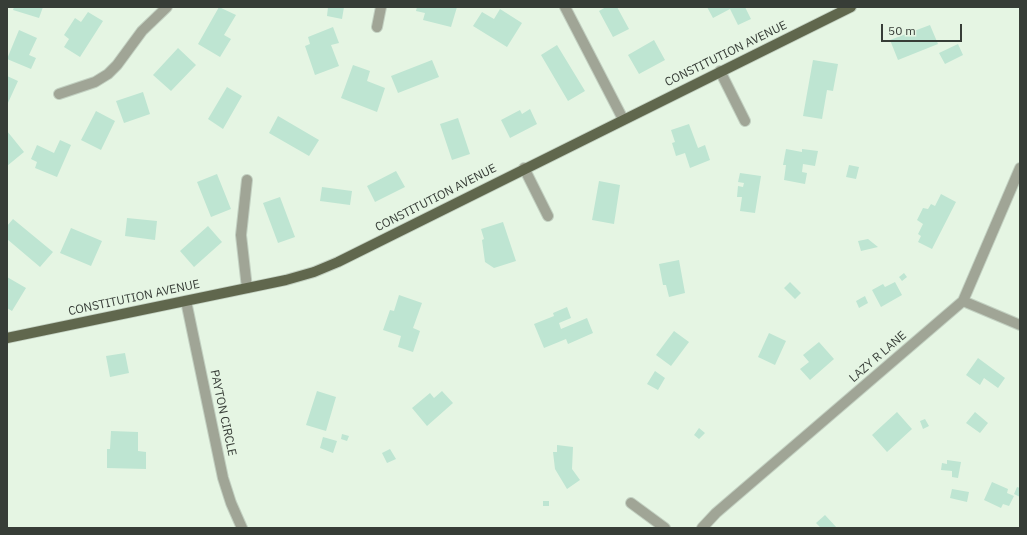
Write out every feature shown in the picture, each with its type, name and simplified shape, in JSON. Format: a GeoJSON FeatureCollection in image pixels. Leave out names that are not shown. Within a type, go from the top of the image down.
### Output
{"type":"FeatureCollection","features":[{"type":"Feature","properties":{"kind":"main road","name":"CONSTITUTION AVENUE"},"geometry":{"type":"LineString","coordinates":[[7,338],[286,280],[338,262],[524,168],[850,7]]}},
{"type":"Feature","properties":{"kind":"street"},"geometry":{"type":"LineString","coordinates":[[59,94],[95,82],[108,74],[117,65],[142,31],[166,7]]}},
{"type":"Feature","properties":{"kind":"street"},"geometry":{"type":"LineString","coordinates":[[377,28],[381,7]]}},
{"type":"Feature","properties":{"kind":"street"},"geometry":{"type":"LineString","coordinates":[[565,7],[624,119]]}},
{"type":"Feature","properties":{"kind":"street"},"geometry":{"type":"LineString","coordinates":[[720,71],[745,121]]}},
{"type":"Feature","properties":{"kind":"street"},"geometry":{"type":"LineString","coordinates":[[524,168],[548,216]]}},
{"type":"Feature","properties":{"kind":"street","name":"LAZY R LANE"},"geometry":{"type":"LineString","coordinates":[[702,528],[716,513],[963,301],[1020,168]]}},
{"type":"Feature","properties":{"kind":"street"},"geometry":{"type":"LineString","coordinates":[[247,180],[241,235],[247,288]]}},
{"type":"Feature","properties":{"kind":"street","name":"PAYTON CIRCLE"},"geometry":{"type":"LineString","coordinates":[[186,301],[224,478],[231,503],[242,528]]}},
{"type":"Feature","properties":{"kind":"street"},"geometry":{"type":"LineString","coordinates":[[963,301],[1020,325]]}},
{"type":"Feature","properties":{"kind":"street"},"geometry":{"type":"LineString","coordinates":[[631,503],[665,528]]}},
{"type":"Feature","properties":{"kind":"building"},"geometry":{"type":"Polygon","coordinates":[[[14,7],[43,7],[39,18],[13,10],[14,7]]]}},
{"type":"Feature","properties":{"kind":"building"},"geometry":{"type":"Polygon","coordinates":[[[219,7],[236,15],[224,35],[231,39],[220,57],[198,44],[219,7]]]}},
{"type":"Feature","properties":{"kind":"building"},"geometry":{"type":"Polygon","coordinates":[[[328,7],[344,7],[342,19],[327,16],[328,7]]]}},
{"type":"Feature","properties":{"kind":"building"},"geometry":{"type":"Polygon","coordinates":[[[417,7],[457,7],[451,27],[423,20],[425,13],[416,11],[417,7]]]}},
{"type":"Feature","properties":{"kind":"building"},"geometry":{"type":"Polygon","coordinates":[[[606,7],[617,7],[629,29],[613,37],[599,11],[606,7]]]}},
{"type":"Feature","properties":{"kind":"building"},"geometry":{"type":"Polygon","coordinates":[[[707,7],[745,7],[751,19],[738,25],[730,9],[713,18],[707,7]]]}},
{"type":"Feature","properties":{"kind":"building"},"geometry":{"type":"Polygon","coordinates":[[[500,9],[522,23],[507,47],[473,26],[482,12],[494,19],[500,9]]]}},
{"type":"Feature","properties":{"kind":"building"},"geometry":{"type":"Polygon","coordinates":[[[88,12],[103,21],[80,57],[64,47],[69,39],[64,35],[75,18],[81,22],[88,12]]]}},
{"type":"Feature","properties":{"kind":"building"},"geometry":{"type":"Polygon","coordinates":[[[930,25],[938,44],[898,60],[890,40],[930,25]]]}},
{"type":"Feature","properties":{"kind":"building"},"geometry":{"type":"Polygon","coordinates":[[[333,27],[339,43],[331,45],[339,66],[315,75],[305,46],[310,44],[308,37],[333,27]]]}},
{"type":"Feature","properties":{"kind":"building"},"geometry":{"type":"Polygon","coordinates":[[[19,30],[37,38],[29,55],[36,58],[31,69],[7,59],[19,30]]]}},
{"type":"Feature","properties":{"kind":"building"},"geometry":{"type":"Polygon","coordinates":[[[654,40],[665,60],[639,74],[628,55],[654,40]]]}},
{"type":"Feature","properties":{"kind":"building"},"geometry":{"type":"Polygon","coordinates":[[[958,44],[963,55],[945,64],[939,53],[958,44]]]}},
{"type":"Feature","properties":{"kind":"building"},"geometry":{"type":"Polygon","coordinates":[[[557,45],[585,91],[568,101],[541,55],[557,45]]]}},
{"type":"Feature","properties":{"kind":"building"},"geometry":{"type":"Polygon","coordinates":[[[178,48],[196,65],[171,91],[153,75],[178,48]]]}},
{"type":"Feature","properties":{"kind":"building"},"geometry":{"type":"Polygon","coordinates":[[[432,60],[439,77],[398,93],[391,76],[432,60]]]}},
{"type":"Feature","properties":{"kind":"building"},"geometry":{"type":"Polygon","coordinates":[[[813,60],[838,64],[833,91],[827,90],[822,119],[803,116],[813,60]]]}},
{"type":"Feature","properties":{"kind":"building"},"geometry":{"type":"Polygon","coordinates":[[[353,65],[370,71],[367,81],[385,88],[377,112],[341,98],[353,65]]]}},
{"type":"Feature","properties":{"kind":"building"},"geometry":{"type":"Polygon","coordinates":[[[7,76],[18,81],[7,105],[7,76]]]}},
{"type":"Feature","properties":{"kind":"building"},"geometry":{"type":"Polygon","coordinates":[[[227,87],[242,96],[223,129],[208,119],[227,87]]]}},
{"type":"Feature","properties":{"kind":"building"},"geometry":{"type":"Polygon","coordinates":[[[143,92],[150,114],[124,123],[116,101],[143,92]]]}},
{"type":"Feature","properties":{"kind":"building"},"geometry":{"type":"Polygon","coordinates":[[[530,109],[537,124],[510,138],[501,120],[520,110],[522,114],[530,109]]]}},
{"type":"Feature","properties":{"kind":"building"},"geometry":{"type":"Polygon","coordinates":[[[96,111],[115,121],[101,150],[81,140],[96,111]]]}},
{"type":"Feature","properties":{"kind":"building"},"geometry":{"type":"Polygon","coordinates":[[[278,116],[319,140],[309,156],[269,133],[278,116]]]}},
{"type":"Feature","properties":{"kind":"building"},"geometry":{"type":"Polygon","coordinates":[[[458,118],[470,154],[452,160],[440,124],[458,118]]]}},
{"type":"Feature","properties":{"kind":"building"},"geometry":{"type":"Polygon","coordinates":[[[689,124],[698,148],[705,145],[710,160],[690,168],[685,153],[676,156],[672,143],[675,142],[671,130],[689,124]]]}},
{"type":"Feature","properties":{"kind":"building"},"geometry":{"type":"Polygon","coordinates":[[[7,131],[24,152],[7,166],[7,131]]]}},
{"type":"Feature","properties":{"kind":"building"},"geometry":{"type":"Polygon","coordinates":[[[60,140],[71,145],[57,177],[35,168],[37,162],[31,159],[37,145],[54,153],[60,140]]]}},
{"type":"Feature","properties":{"kind":"building"},"geometry":{"type":"Polygon","coordinates":[[[786,149],[802,152],[802,149],[818,151],[815,166],[803,164],[802,172],[807,173],[805,184],[784,180],[786,165],[783,165],[786,149]]]}},
{"type":"Feature","properties":{"kind":"building"},"geometry":{"type":"Polygon","coordinates":[[[849,165],[859,167],[856,179],[846,177],[849,165]]]}},
{"type":"Feature","properties":{"kind":"building"},"geometry":{"type":"Polygon","coordinates":[[[396,171],[405,187],[375,202],[367,186],[396,171]]]}},
{"type":"Feature","properties":{"kind":"building"},"geometry":{"type":"Polygon","coordinates":[[[740,173],[761,176],[755,213],[740,211],[742,197],[737,197],[738,186],[743,187],[744,183],[738,182],[740,173]]]}},
{"type":"Feature","properties":{"kind":"building"},"geometry":{"type":"Polygon","coordinates":[[[217,174],[231,209],[211,217],[197,182],[217,174]]]}},
{"type":"Feature","properties":{"kind":"building"},"geometry":{"type":"Polygon","coordinates":[[[599,181],[620,185],[614,224],[592,220],[599,181]]]}},
{"type":"Feature","properties":{"kind":"building"},"geometry":{"type":"Polygon","coordinates":[[[322,187],[352,191],[350,205],[320,201],[322,187]]]}},
{"type":"Feature","properties":{"kind":"building"},"geometry":{"type":"Polygon","coordinates":[[[941,194],[956,202],[932,249],[918,242],[921,236],[918,234],[923,224],[917,220],[923,208],[928,209],[931,204],[935,206],[941,194]]]}},
{"type":"Feature","properties":{"kind":"building"},"geometry":{"type":"Polygon","coordinates":[[[280,197],[295,237],[278,243],[263,203],[280,197]]]}},
{"type":"Feature","properties":{"kind":"building"},"geometry":{"type":"Polygon","coordinates":[[[127,218],[157,221],[155,240],[125,236],[127,218]]]}},
{"type":"Feature","properties":{"kind":"building"},"geometry":{"type":"Polygon","coordinates":[[[13,219],[53,252],[40,267],[7,239],[7,226],[13,219]]]}},
{"type":"Feature","properties":{"kind":"building"},"geometry":{"type":"Polygon","coordinates":[[[503,222],[516,261],[494,268],[485,262],[482,240],[484,239],[481,229],[503,222]]]}},
{"type":"Feature","properties":{"kind":"building"},"geometry":{"type":"Polygon","coordinates":[[[208,226],[222,242],[194,267],[180,251],[208,226]]]}},
{"type":"Feature","properties":{"kind":"building"},"geometry":{"type":"Polygon","coordinates":[[[71,228],[102,241],[91,266],[60,253],[71,228]]]}},
{"type":"Feature","properties":{"kind":"building"},"geometry":{"type":"Polygon","coordinates":[[[868,239],[878,247],[861,251],[858,241],[868,239]]]}},
{"type":"Feature","properties":{"kind":"building"},"geometry":{"type":"Polygon","coordinates":[[[679,260],[685,293],[669,297],[666,285],[663,285],[659,264],[679,260]]]}},
{"type":"Feature","properties":{"kind":"building"},"geometry":{"type":"Polygon","coordinates":[[[904,273],[907,277],[902,281],[899,277],[904,273]]]}},
{"type":"Feature","properties":{"kind":"building"},"geometry":{"type":"Polygon","coordinates":[[[7,277],[26,288],[12,311],[7,308],[7,277]]]}},
{"type":"Feature","properties":{"kind":"building"},"geometry":{"type":"Polygon","coordinates":[[[790,282],[801,293],[795,299],[784,288],[790,282]]]}},
{"type":"Feature","properties":{"kind":"building"},"geometry":{"type":"Polygon","coordinates":[[[895,282],[902,295],[881,307],[872,290],[883,284],[885,287],[895,282]]]}},
{"type":"Feature","properties":{"kind":"building"},"geometry":{"type":"Polygon","coordinates":[[[399,295],[422,303],[413,328],[420,331],[413,352],[398,347],[401,336],[383,330],[390,310],[394,311],[399,295]]]}},
{"type":"Feature","properties":{"kind":"building"},"geometry":{"type":"Polygon","coordinates":[[[865,296],[868,303],[859,308],[856,301],[865,296]]]}},
{"type":"Feature","properties":{"kind":"building"},"geometry":{"type":"Polygon","coordinates":[[[567,307],[571,318],[559,323],[561,329],[587,318],[593,333],[568,344],[566,339],[544,348],[534,324],[554,316],[553,313],[567,307]]]}},
{"type":"Feature","properties":{"kind":"building"},"geometry":{"type":"Polygon","coordinates":[[[674,331],[689,342],[671,366],[656,355],[674,331]]]}},
{"type":"Feature","properties":{"kind":"building"},"geometry":{"type":"Polygon","coordinates":[[[769,333],[786,341],[775,365],[758,357],[769,333]]]}},
{"type":"Feature","properties":{"kind":"building"},"geometry":{"type":"Polygon","coordinates":[[[819,342],[834,359],[810,380],[800,369],[809,362],[803,355],[819,342]]]}},
{"type":"Feature","properties":{"kind":"building"},"geometry":{"type":"Polygon","coordinates":[[[125,353],[129,373],[110,377],[106,356],[125,353]]]}},
{"type":"Feature","properties":{"kind":"building"},"geometry":{"type":"Polygon","coordinates":[[[978,358],[1005,378],[998,388],[984,378],[980,385],[966,375],[978,358]]]}},
{"type":"Feature","properties":{"kind":"building"},"geometry":{"type":"Polygon","coordinates":[[[655,371],[665,378],[658,390],[647,384],[655,371]]]}},
{"type":"Feature","properties":{"kind":"building"},"geometry":{"type":"Polygon","coordinates":[[[317,391],[336,397],[326,431],[306,425],[317,391]]]}},
{"type":"Feature","properties":{"kind":"building"},"geometry":{"type":"Polygon","coordinates":[[[442,391],[453,403],[427,426],[412,408],[430,393],[434,398],[442,391]]]}},
{"type":"Feature","properties":{"kind":"building"},"geometry":{"type":"Polygon","coordinates":[[[897,412],[912,429],[887,452],[872,435],[897,412]]]}},
{"type":"Feature","properties":{"kind":"building"},"geometry":{"type":"Polygon","coordinates":[[[975,412],[988,423],[980,433],[966,423],[975,412]]]}},
{"type":"Feature","properties":{"kind":"building"},"geometry":{"type":"Polygon","coordinates":[[[925,419],[929,426],[923,429],[920,421],[925,419]]]}},
{"type":"Feature","properties":{"kind":"building"},"geometry":{"type":"Polygon","coordinates":[[[699,428],[705,433],[699,439],[694,435],[699,428]]]}},
{"type":"Feature","properties":{"kind":"building"},"geometry":{"type":"Polygon","coordinates":[[[111,431],[138,432],[138,451],[146,452],[146,469],[107,468],[107,449],[110,449],[111,431]]]}},
{"type":"Feature","properties":{"kind":"building"},"geometry":{"type":"Polygon","coordinates":[[[342,434],[349,436],[347,441],[341,439],[342,434]]]}},
{"type":"Feature","properties":{"kind":"building"},"geometry":{"type":"Polygon","coordinates":[[[323,437],[337,441],[333,453],[320,448],[323,437]]]}},
{"type":"Feature","properties":{"kind":"building"},"geometry":{"type":"Polygon","coordinates":[[[557,445],[573,447],[572,469],[580,480],[567,489],[555,469],[553,452],[557,452],[557,445]]]}},
{"type":"Feature","properties":{"kind":"building"},"geometry":{"type":"Polygon","coordinates":[[[390,449],[396,459],[387,463],[382,453],[390,449]]]}},
{"type":"Feature","properties":{"kind":"building"},"geometry":{"type":"Polygon","coordinates":[[[947,460],[961,462],[958,478],[952,477],[952,471],[941,470],[942,463],[947,464],[947,460]]]}},
{"type":"Feature","properties":{"kind":"building"},"geometry":{"type":"Polygon","coordinates":[[[992,482],[1008,489],[1007,493],[1014,496],[1009,506],[1003,504],[1001,508],[984,500],[992,482]]]}},
{"type":"Feature","properties":{"kind":"building"},"geometry":{"type":"Polygon","coordinates":[[[1017,487],[1020,488],[1020,497],[1014,494],[1017,487]]]}},
{"type":"Feature","properties":{"kind":"building"},"geometry":{"type":"Polygon","coordinates":[[[952,489],[969,492],[967,502],[950,498],[952,489]]]}},
{"type":"Feature","properties":{"kind":"building"},"geometry":{"type":"Polygon","coordinates":[[[543,501],[549,501],[549,506],[543,506],[543,501]]]}},
{"type":"Feature","properties":{"kind":"building"},"geometry":{"type":"Polygon","coordinates":[[[825,515],[837,528],[821,528],[816,523],[825,515]]]}}]}
